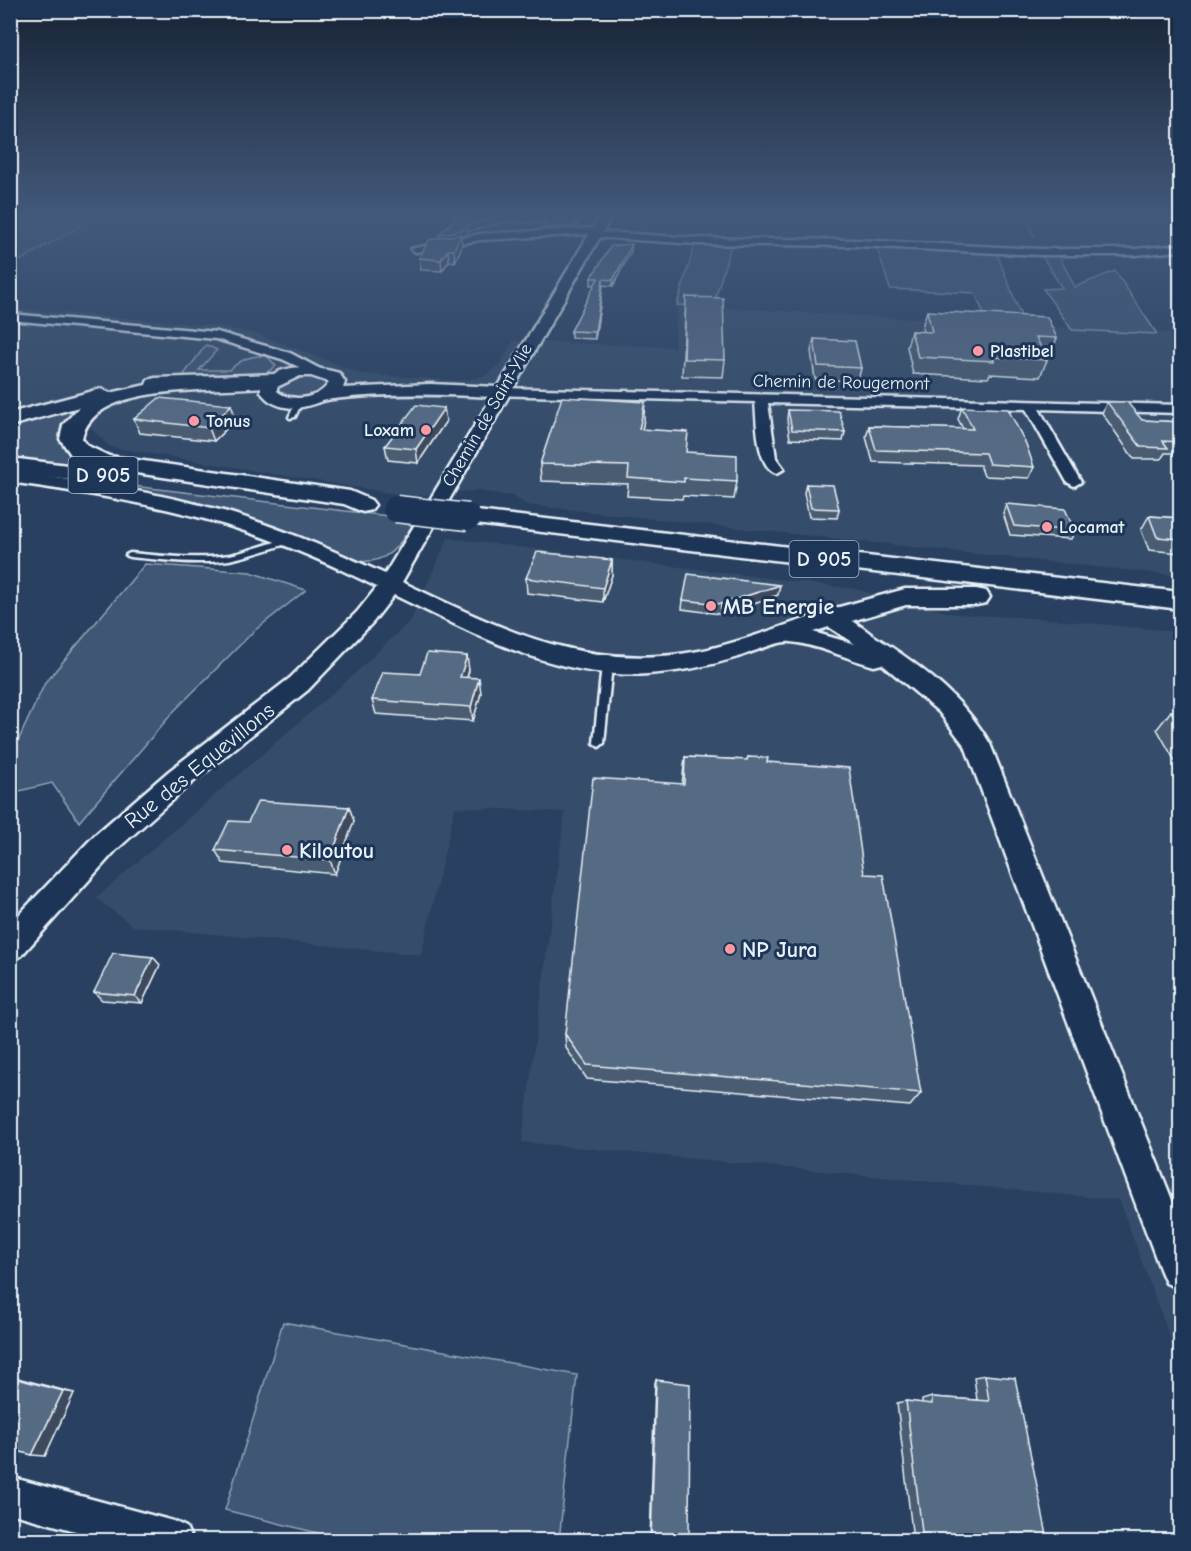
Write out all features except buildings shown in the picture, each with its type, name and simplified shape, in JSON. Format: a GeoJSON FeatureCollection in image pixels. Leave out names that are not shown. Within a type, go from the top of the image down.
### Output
{"type":"FeatureCollection","features":[{"type":"Feature","properties":{"kind":"main road"},"geometry":{"type":"LineString","coordinates":[[10,420],[131,388],[164,383],[273,384]]}},
{"type":"Feature","properties":{"kind":"main road"},"geometry":{"type":"LineString","coordinates":[[185,384],[122,396],[91,409],[72,429],[71,439],[90,457],[104,462],[350,498],[363,505]]}},
{"type":"Feature","properties":{"kind":"main road","name":"D 905"},"geometry":{"type":"LineString","coordinates":[[10,465],[1180,601]]}},
{"type":"Feature","properties":{"kind":"main road"},"geometry":{"type":"LineString","coordinates":[[831,618],[889,600],[923,595],[983,597],[1180,616]]}},
{"type":"Feature","properties":{"kind":"street","name":"Chemin de Saint-Ylie"},"geometry":{"type":"LineString","coordinates":[[389,586],[562,288]]}},
{"type":"Feature","properties":{"kind":"street"},"geometry":{"type":"LineString","coordinates":[[10,317],[200,334],[237,340],[295,359],[318,371],[332,387]]}},
{"type":"Feature","properties":{"kind":"street"},"geometry":{"type":"LineString","coordinates":[[272,352],[282,365],[273,384],[280,400],[296,410],[332,387],[501,392]]}},
{"type":"Feature","properties":{"kind":"street"},"geometry":{"type":"LineString","coordinates":[[273,384],[296,372],[318,371]]}},
{"type":"Feature","properties":{"kind":"street","name":"Chemin de Rougemont"},"geometry":{"type":"LineString","coordinates":[[501,392],[1180,409]]}},
{"type":"Feature","properties":{"kind":"street"},"geometry":{"type":"LineString","coordinates":[[761,398],[769,459],[777,469]]}},
{"type":"Feature","properties":{"kind":"street"},"geometry":{"type":"LineString","coordinates":[[1030,405],[1074,482]]}},
{"type":"Feature","properties":{"kind":"street"},"geometry":{"type":"LineString","coordinates":[[10,476],[164,502],[232,519],[289,540],[530,649],[574,660],[607,665],[643,666],[689,660],[788,633],[831,618],[948,703],[977,744],[1180,1269]]}},
{"type":"Feature","properties":{"kind":"street","name":"Rue des Equevillons"},"geometry":{"type":"LineString","coordinates":[[10,946],[113,836],[179,778],[323,662],[365,617],[389,586]]}},
{"type":"Feature","properties":{"kind":"street"},"geometry":{"type":"LineString","coordinates":[[788,633],[833,644],[906,671]]}},
{"type":"Feature","properties":{"kind":"street"},"geometry":{"type":"LineString","coordinates":[[10,1495],[173,1540]]}},
{"type":"Feature","properties":{"kind":"lane"},"geometry":{"type":"LineString","coordinates":[[130,555],[203,561],[222,560],[259,552],[289,540]]}},
{"type":"Feature","properties":{"kind":"lane"},"geometry":{"type":"LineString","coordinates":[[599,743],[607,665]]}},
{"type":"Feature","properties":{"kind":"shaded area"},"geometry":{"type":"Polygon","coordinates":[[[682,288],[718,288],[713,306],[677,305],[682,288]]]}},
{"type":"Feature","properties":{"kind":"shaded area"},"geometry":{"type":"Polygon","coordinates":[[[1010,288],[1023,321],[986,319],[975,293],[890,289],[1010,288]]]}},
{"type":"Feature","properties":{"kind":"shaded area"},"geometry":{"type":"Polygon","coordinates":[[[1127,288],[1157,334],[1072,330],[1043,289],[1127,288]]]}},
{"type":"Feature","properties":{"kind":"shaded area"},"geometry":{"type":"Polygon","coordinates":[[[677,305],[1180,334],[1180,576],[527,505],[512,496],[477,491],[409,496],[110,447],[90,427],[19,411],[11,412],[11,308],[217,326],[260,335],[362,374],[461,381],[485,376],[500,364],[513,341],[674,347],[677,305]]]}},
{"type":"Feature","properties":{"kind":"shaded area"},"geometry":{"type":"Polygon","coordinates":[[[206,345],[217,350],[199,370],[229,370],[247,358],[256,356],[267,356],[276,366],[261,376],[182,377],[206,345]]]}},
{"type":"Feature","properties":{"kind":"shaded area"},"geometry":{"type":"Polygon","coordinates":[[[313,374],[329,384],[319,393],[305,398],[290,398],[277,391],[277,386],[293,376],[313,374]]]}},
{"type":"Feature","properties":{"kind":"shaded area"},"geometry":{"type":"Polygon","coordinates":[[[84,402],[78,415],[85,461],[98,467],[11,458],[11,423],[84,402]]]}},
{"type":"Feature","properties":{"kind":"shaded area"},"geometry":{"type":"Polygon","coordinates":[[[115,484],[397,517],[413,524],[397,547],[384,557],[366,562],[356,561],[244,516],[196,502],[114,486],[115,484]]]}},
{"type":"Feature","properties":{"kind":"shaded area"},"geometry":{"type":"Polygon","coordinates":[[[448,538],[854,589],[955,614],[1049,619],[1180,632],[1180,1365],[1119,1200],[522,1142],[565,812],[455,807],[421,955],[133,926],[96,898],[350,678],[411,620],[448,538]]]}},
{"type":"Feature","properties":{"kind":"shaded area"},"geometry":{"type":"Polygon","coordinates":[[[145,564],[250,572],[306,590],[254,631],[175,710],[79,822],[52,783],[11,793],[11,756],[45,683],[145,564]]]}},
{"type":"Feature","properties":{"kind":"shaded area"},"geometry":{"type":"Polygon","coordinates":[[[283,1322],[577,1375],[559,1540],[346,1540],[225,1510],[283,1322]]]}},
{"type":"Feature","properties":{"kind":"place","name":"Plastibel"},"geometry":{"type":"Point","coordinates":[978,351]}},
{"type":"Feature","properties":{"kind":"place","name":"Tonus"},"geometry":{"type":"Point","coordinates":[194,421]}},
{"type":"Feature","properties":{"kind":"place","name":"Loxam"},"geometry":{"type":"Point","coordinates":[426,430]}},
{"type":"Feature","properties":{"kind":"place","name":"Locamat"},"geometry":{"type":"Point","coordinates":[1047,527]}},
{"type":"Feature","properties":{"kind":"place","name":"MB Energie"},"geometry":{"type":"Point","coordinates":[711,606]}},
{"type":"Feature","properties":{"kind":"place","name":"Kiloutou"},"geometry":{"type":"Point","coordinates":[287,850]}},
{"type":"Feature","properties":{"kind":"place","name":"NP Jura"},"geometry":{"type":"Point","coordinates":[730,949]}}]}
